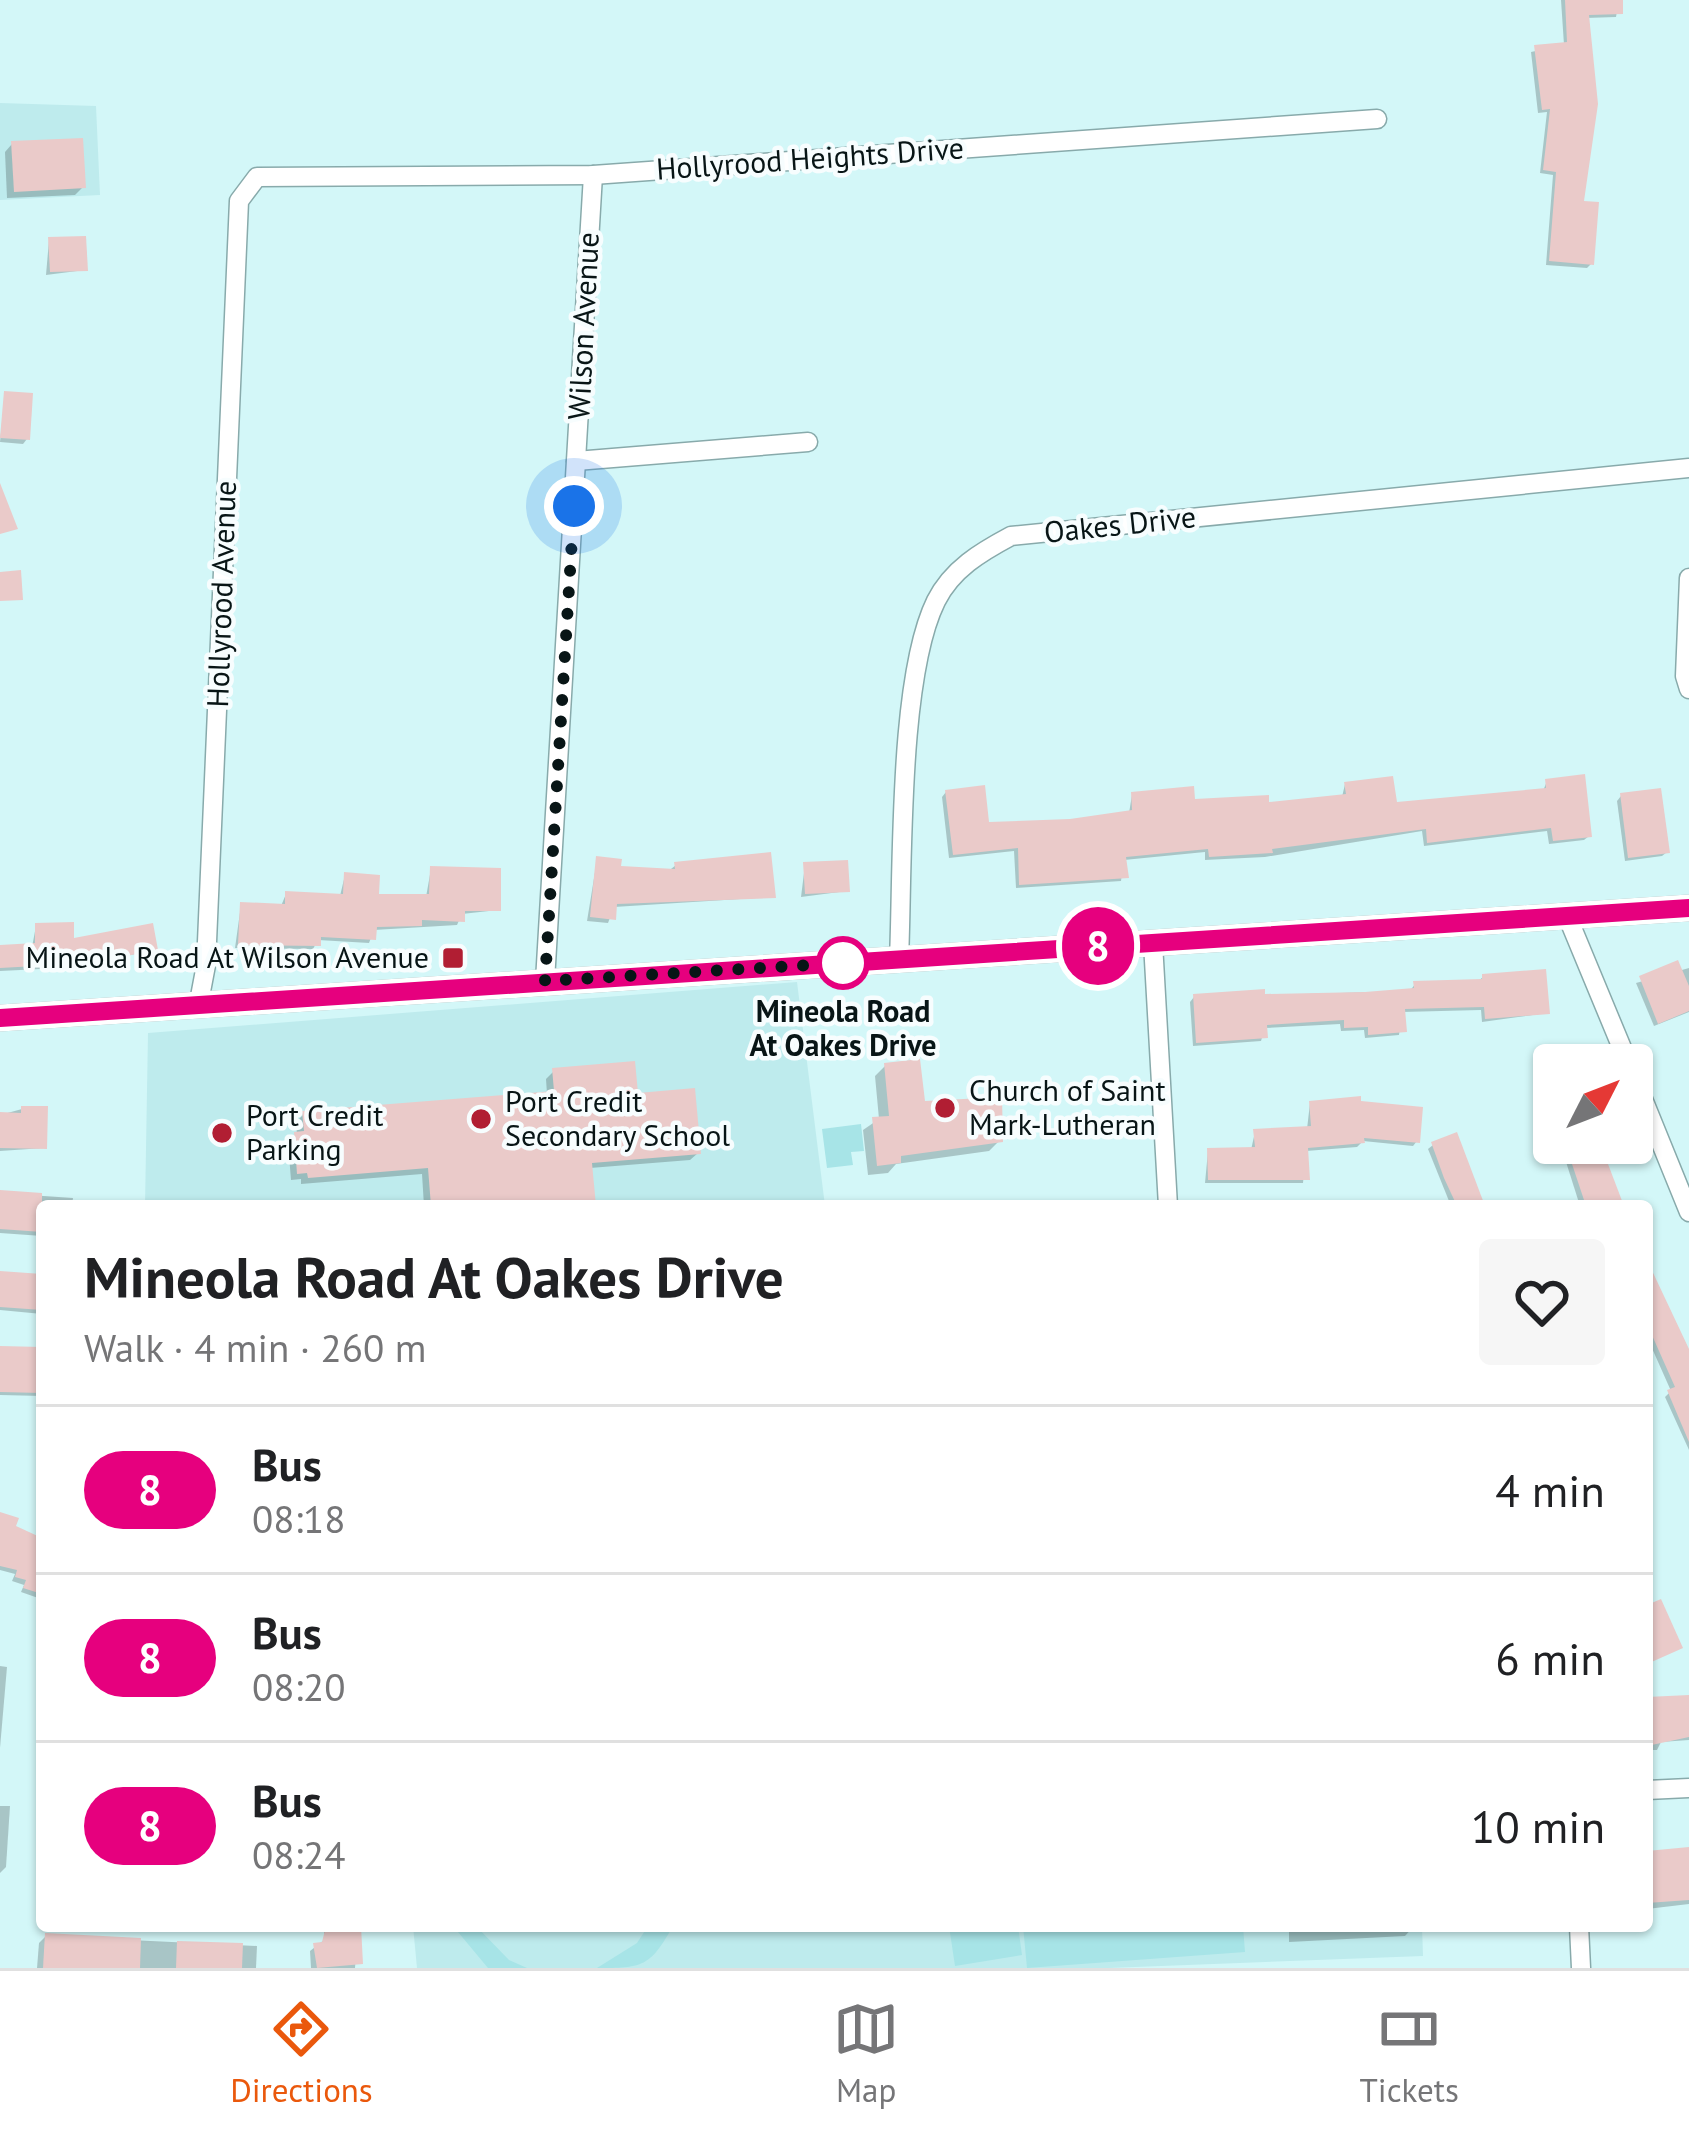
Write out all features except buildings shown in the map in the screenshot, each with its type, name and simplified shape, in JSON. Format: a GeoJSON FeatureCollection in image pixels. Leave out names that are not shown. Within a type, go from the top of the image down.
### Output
{"type":"FeatureCollection","features":[{"type":"Feature","properties":{"kind":"street","name":"Hollyrood Heights Drive"},"geometry":{"type":"LineString","coordinates":[[245,186],[257,176],[593,175],[1378,119]]}},
{"type":"Feature","properties":{"kind":"street","name":"Wilson Avenue"},"geometry":{"type":"LineString","coordinates":[[545,981],[593,175]]}},
{"type":"Feature","properties":{"kind":"street","name":"Hollyrood Avenue"},"geometry":{"type":"LineString","coordinates":[[199,1002],[206,964],[238,201],[245,186]]}},
{"type":"Feature","properties":{"kind":"street"},"geometry":{"type":"LineString","coordinates":[[576,461],[808,442]]}},
{"type":"Feature","properties":{"kind":"street","name":"Oakes Drive"},"geometry":{"type":"LineString","coordinates":[[899,959],[915,670],[936,600],[969,559],[1011,536],[1689,468]]}},
{"type":"Feature","properties":{"kind":"street"},"geometry":{"type":"LineString","coordinates":[[1689,578],[1689,689]]}},
{"type":"Feature","properties":{"kind":"street"},"geometry":{"type":"LineString","coordinates":[[0,1018],[1689,908]]}},
{"type":"Feature","properties":{"kind":"street"},"geometry":{"type":"LineString","coordinates":[[1568,917],[1621,1044]]}},
{"type":"Feature","properties":{"kind":"street"},"geometry":{"type":"LineString","coordinates":[[1153,943],[1168,1200]]}},
{"type":"Feature","properties":{"kind":"street"},"geometry":{"type":"LineString","coordinates":[[1653,1123],[1689,1212]]}},
{"type":"Feature","properties":{"kind":"street"},"geometry":{"type":"LineString","coordinates":[[1653,1790],[1689,1788]]}},
{"type":"Feature","properties":{"kind":"street"},"geometry":{"type":"LineString","coordinates":[[1579,1932],[1581,1968]]}},
{"type":"Feature","properties":{"kind":"shaded area"},"geometry":{"type":"Polygon","coordinates":[[[0,103],[96,106],[100,195],[0,200],[0,103]]]}},
{"type":"Feature","properties":{"kind":"shaded area","name":"Port Credit Secondary School"},"geometry":{"type":"Polygon","coordinates":[[[797,982],[824,1200],[145,1200],[148,1033],[797,982]]]}},
{"type":"Feature","properties":{"kind":"shaded area"},"geometry":{"type":"Polygon","coordinates":[[[861,1124],[864,1151],[851,1152],[853,1165],[827,1168],[822,1129],[861,1124]]]}},
{"type":"Feature","properties":{"kind":"shaded area"},"geometry":{"type":"Polygon","coordinates":[[[414,1932],[1422,1932],[1423,1956],[1109,1968],[417,1968],[414,1932]]]}},
{"type":"Feature","properties":{"kind":"shaded area"},"geometry":{"type":"Polygon","coordinates":[[[458,1932],[482,1932],[509,1960],[527,1968],[488,1968],[458,1932]]]}},
{"type":"Feature","properties":{"kind":"shaded area"},"geometry":{"type":"Polygon","coordinates":[[[644,1932],[669,1932],[644,1962],[597,1968],[637,1943],[644,1932]]]}},
{"type":"Feature","properties":{"kind":"shaded area"},"geometry":{"type":"Polygon","coordinates":[[[950,1932],[1019,1932],[1022,1955],[955,1966],[950,1932]]]}},
{"type":"Feature","properties":{"kind":"shaded area"},"geometry":{"type":"Polygon","coordinates":[[[1024,1932],[1243,1932],[1245,1952],[1027,1968],[1024,1932]]]}},
{"type":"Feature","properties":{"kind":"bus line","name":"8"},"geometry":{"type":"LineString","coordinates":[[0,1018],[1689,908]]}},
{"type":"Feature","properties":{"kind":"place","name":"Mineola Road At Wilson Avenue"},"geometry":{"type":"Point","coordinates":[453,958]}},
{"type":"Feature","properties":{"kind":"place","name":"Mineola Road At Oakes Drive"},"geometry":{"type":"Point","coordinates":[843,963]}},
{"type":"Feature","properties":{"kind":"place","name":"Church of Saint Mark-Lutheran"},"geometry":{"type":"Point","coordinates":[945,1108]}},
{"type":"Feature","properties":{"kind":"place","name":"Port Credit Secondary School"},"geometry":{"type":"Point","coordinates":[481,1119]}},
{"type":"Feature","properties":{"kind":"place","name":"Port Credit Parking"},"geometry":{"type":"Point","coordinates":[222,1133]}},
{"type":"Feature","properties":{"kind":"route"},"geometry":{"type":"LineString","coordinates":[[574,506],[545,981],[859,962],[843,963]]}}]}
